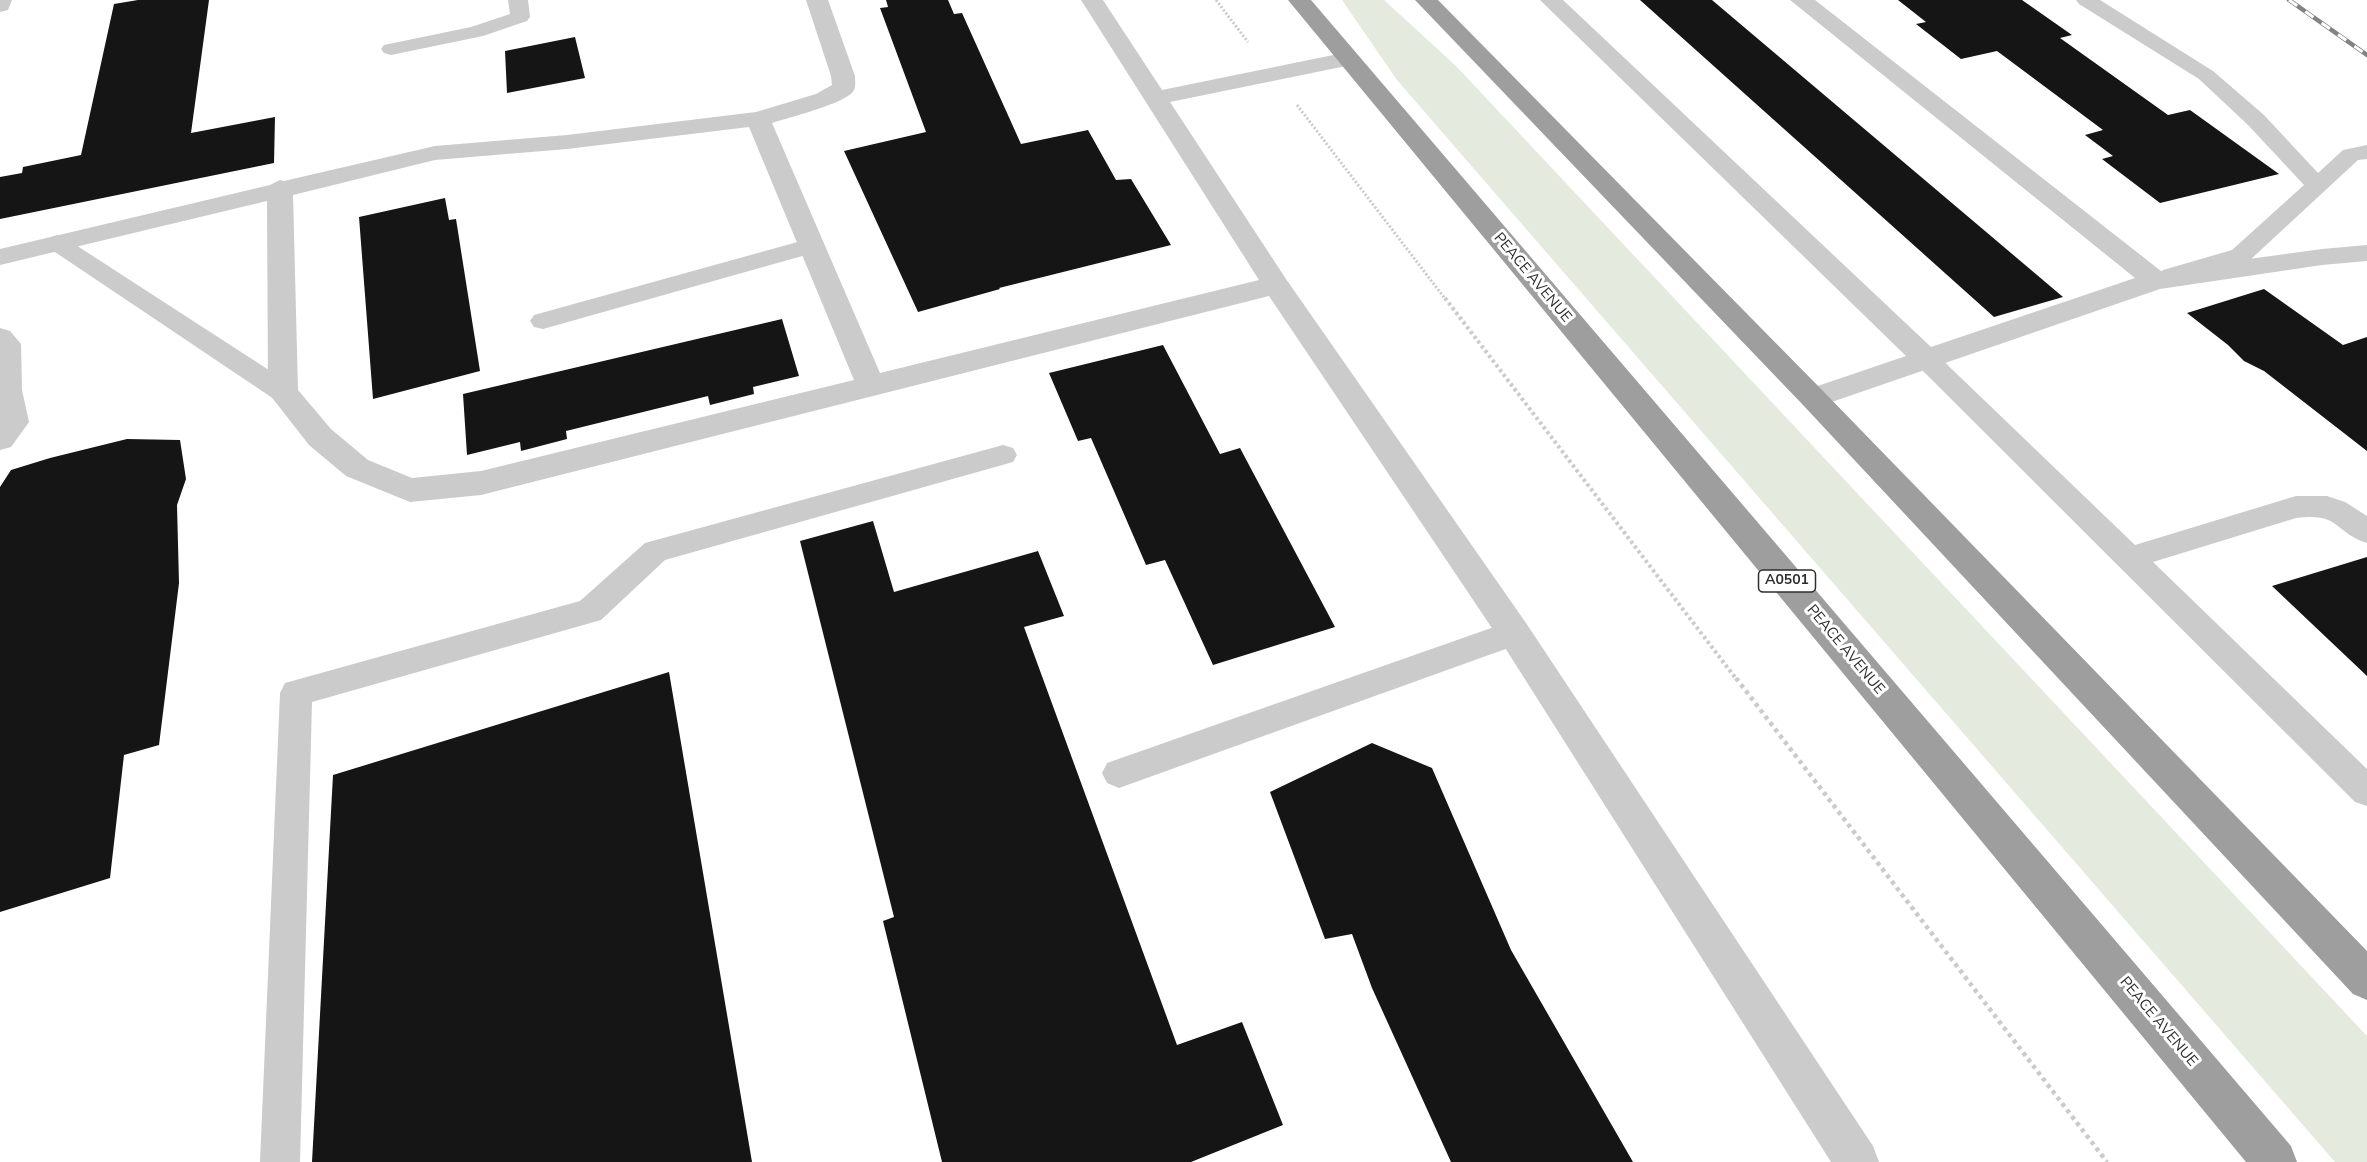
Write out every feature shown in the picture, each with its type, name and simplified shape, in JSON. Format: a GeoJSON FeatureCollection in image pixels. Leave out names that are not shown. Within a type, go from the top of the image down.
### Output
{"type":"FeatureCollection","features":[{"type":"Feature","properties":{"kind":"highway","name":"PEACE AVENUE"},"geometry":{"type":"LineString","coordinates":[[1299,0],[2275,1162]]}},
{"type":"Feature","properties":{"kind":"highway"},"geometry":{"type":"LineString","coordinates":[[1426,0],[1813,398],[2367,980]]}},
{"type":"Feature","properties":{"kind":"street"},"geometry":{"type":"LineString","coordinates":[[0,5],[1,0]]}},
{"type":"Feature","properties":{"kind":"street"},"geometry":{"type":"LineString","coordinates":[[0,257],[280,188],[435,153],[567,142],[758,119],[824,99],[844,88],[843,76],[817,0]]}},
{"type":"Feature","properties":{"kind":"street"},"geometry":{"type":"LineString","coordinates":[[1092,0],[1276,285],[1514,633],[1857,1162]]}},
{"type":"Feature","properties":{"kind":"street"},"geometry":{"type":"LineString","coordinates":[[1551,0],[1925,358]]}},
{"type":"Feature","properties":{"kind":"street"},"geometry":{"type":"LineString","coordinates":[[1801,0],[2156,281]]}},
{"type":"Feature","properties":{"kind":"street"},"geometry":{"type":"LineString","coordinates":[[1155,98],[1348,59]]}},
{"type":"Feature","properties":{"kind":"street"},"geometry":{"type":"LineString","coordinates":[[758,119],[871,386]]}},
{"type":"Feature","properties":{"kind":"street"},"geometry":{"type":"LineString","coordinates":[[280,188],[283,392],[320,437],[357,468],[410,490],[481,483],[1276,285]]}},
{"type":"Feature","properties":{"kind":"street"},"geometry":{"type":"LineString","coordinates":[[1813,398],[2156,281],[2322,257],[2367,253]]}},
{"type":"Feature","properties":{"kind":"street"},"geometry":{"type":"LineString","coordinates":[[0,338],[7,344],[7,390],[14,422],[0,439]]}},
{"type":"Feature","properties":{"kind":"lane"},"geometry":{"type":"LineString","coordinates":[[391,49],[476,32],[520,17],[518,0]]}},
{"type":"Feature","properties":{"kind":"lane"},"geometry":{"type":"LineString","coordinates":[[2086,0],[2206,75],[2256,120],[2317,185]]}},
{"type":"Feature","properties":{"kind":"lane"},"geometry":{"type":"LineString","coordinates":[[2156,281],[2241,255],[2351,156],[2367,152]]}},
{"type":"Feature","properties":{"kind":"lane"},"geometry":{"type":"LineString","coordinates":[[57,243],[283,392]]}},
{"type":"Feature","properties":{"kind":"lane"},"geometry":{"type":"LineString","coordinates":[[543,321],[812,246]]}},
{"type":"Feature","properties":{"kind":"lane"},"geometry":{"type":"LineString","coordinates":[[1925,358],[2367,791]]}},
{"type":"Feature","properties":{"kind":"lane"},"geometry":{"type":"LineString","coordinates":[[280,1162],[296,693],[590,611],[655,551],[1003,455]]}},
{"type":"Feature","properties":{"kind":"lane"},"geometry":{"type":"LineString","coordinates":[[2129,558],[2296,507],[2316,504],[2338,510],[2367,532]]}},
{"type":"Feature","properties":{"kind":"lane"},"geometry":{"type":"LineString","coordinates":[[1119,773],[1514,633]]}},
{"type":"Feature","properties":{"kind":"path"},"geometry":{"type":"LineString","coordinates":[[1216,0],[2107,1162]]}},
{"type":"Feature","properties":{"kind":"shaded area"},"geometry":{"type":"Polygon","coordinates":[[[1342,0],[1384,0],[1456,66],[2367,1036],[2367,1162],[2335,1162],[1397,80],[1342,0]]]}},
{"type":"Feature","properties":{"kind":"building"},"geometry":{"type":"Polygon","coordinates":[[[138,0],[209,0],[191,133],[275,117],[274,163],[0,219],[0,177],[22,173],[23,167],[81,155],[114,4],[138,0]]]}},
{"type":"Feature","properties":{"kind":"building"},"geometry":{"type":"Polygon","coordinates":[[[886,0],[948,0],[954,14],[962,13],[1021,144],[1088,130],[1116,180],[1131,179],[1171,245],[999,288],[918,312],[844,151],[926,132],[880,8],[888,7],[886,0]]]}},
{"type":"Feature","properties":{"kind":"building"},"geometry":{"type":"Polygon","coordinates":[[[1640,0],[1712,0],[2063,297],[1994,317],[1640,0]]]}},
{"type":"Feature","properties":{"kind":"building"},"geometry":{"type":"Polygon","coordinates":[[[1898,0],[2022,0],[2072,35],[2060,38],[2168,115],[2190,110],[2279,174],[2160,203],[2102,159],[2113,156],[2085,135],[2103,130],[1997,51],[1961,59],[1916,24],[1926,22],[1898,0]]]}},
{"type":"Feature","properties":{"kind":"building"},"geometry":{"type":"Polygon","coordinates":[[[575,37],[585,78],[507,93],[505,51],[575,37]]]}},
{"type":"Feature","properties":{"kind":"building"},"geometry":{"type":"Polygon","coordinates":[[[445,198],[449,220],[456,219],[480,371],[373,399],[359,217],[445,198]]]}},
{"type":"Feature","properties":{"kind":"building"},"geometry":{"type":"Polygon","coordinates":[[[2264,289],[2343,345],[2367,337],[2367,451],[2264,371],[2244,361],[2228,345],[2187,313],[2264,289]]]}},
{"type":"Feature","properties":{"kind":"building"},"geometry":{"type":"Polygon","coordinates":[[[782,319],[799,376],[753,387],[754,394],[710,405],[708,396],[566,431],[567,439],[521,451],[520,442],[467,455],[463,394],[782,319]]]}},
{"type":"Feature","properties":{"kind":"building"},"geometry":{"type":"Polygon","coordinates":[[[1163,345],[1220,454],[1240,448],[1335,627],[1213,665],[1165,560],[1146,565],[1091,438],[1078,441],[1049,373],[1163,345]]]}},
{"type":"Feature","properties":{"kind":"building"},"geometry":{"type":"Polygon","coordinates":[[[127,439],[180,440],[186,479],[177,505],[179,583],[159,745],[124,755],[110,878],[0,912],[0,487],[11,470],[127,439]]]}},
{"type":"Feature","properties":{"kind":"building"},"geometry":{"type":"Polygon","coordinates":[[[873,521],[894,592],[1038,551],[1064,616],[1024,627],[1177,1045],[1242,1022],[1283,1125],[1191,1162],[942,1162],[883,921],[894,917],[800,541],[873,521]]]}},
{"type":"Feature","properties":{"kind":"building"},"geometry":{"type":"Polygon","coordinates":[[[2367,557],[2367,676],[2272,586],[2367,557]]]}},
{"type":"Feature","properties":{"kind":"building"},"geometry":{"type":"Polygon","coordinates":[[[669,672],[752,1162],[312,1162],[333,775],[669,672]]]}},
{"type":"Feature","properties":{"kind":"building"},"geometry":{"type":"Polygon","coordinates":[[[1372,743],[1432,768],[1511,950],[1633,1162],[1451,1162],[1372,988],[1352,934],[1325,939],[1270,792],[1372,743]]]}},
{"type":"Feature","properties":{"kind":"railway"},"geometry":{"type":"LineString","coordinates":[[2289,0],[2367,55]]}}]}
